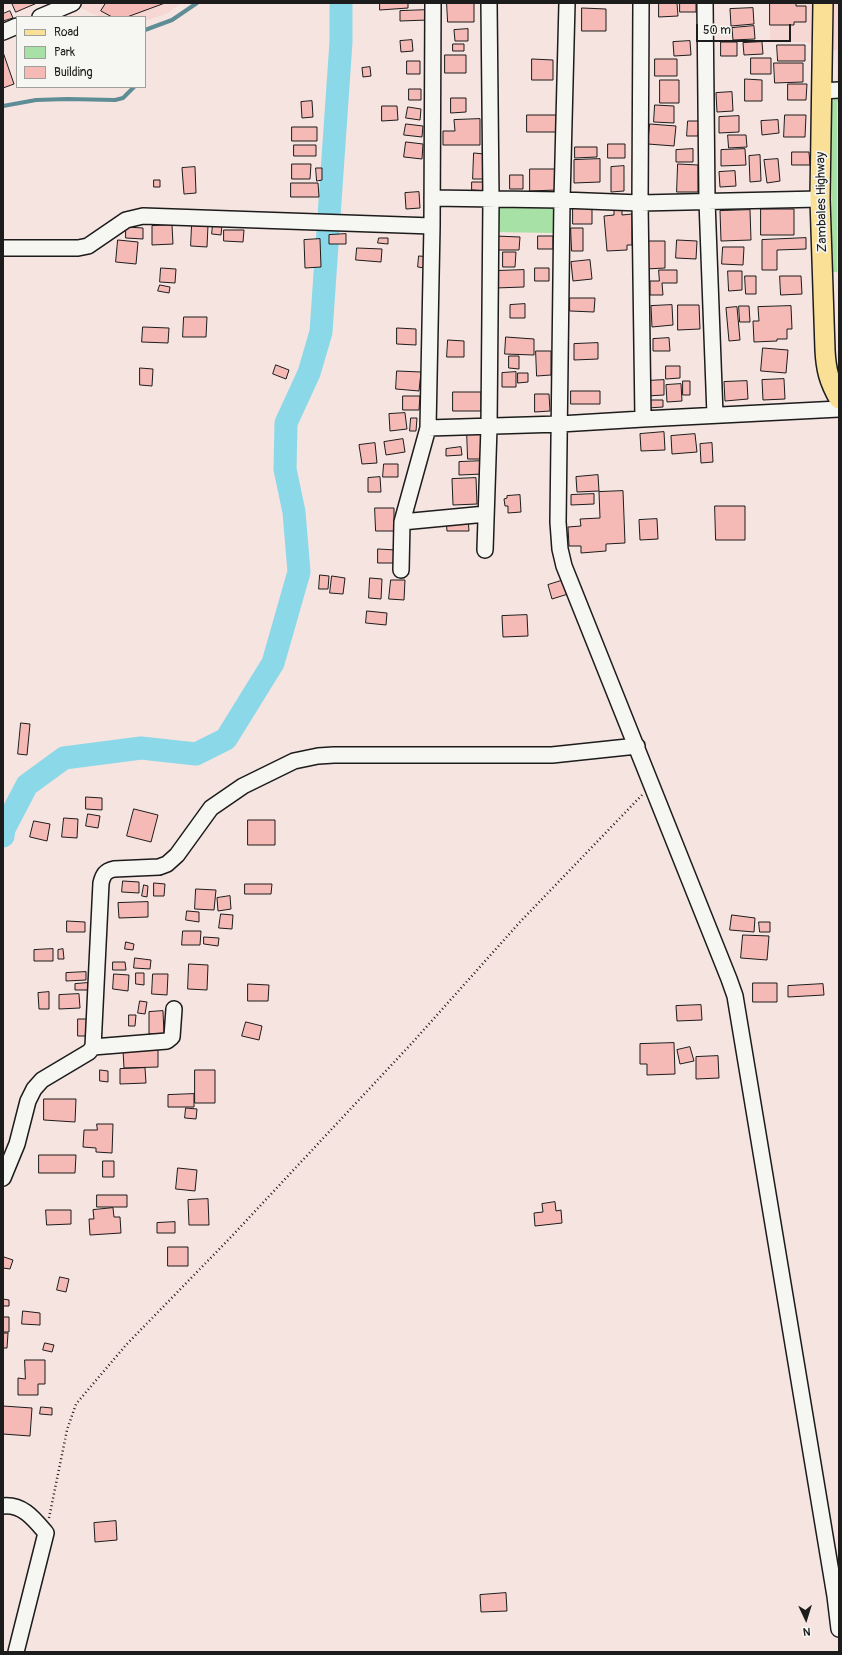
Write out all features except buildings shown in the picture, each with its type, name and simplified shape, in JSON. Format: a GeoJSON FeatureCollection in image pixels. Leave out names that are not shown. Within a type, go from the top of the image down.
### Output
{"type":"FeatureCollection","features":[{"type":"Feature","properties":{"kind":"main road","name":"Zambales Highway"},"geometry":{"type":"LineString","coordinates":[[823,3],[830,90],[820,199],[825,366],[830,382],[839,399]]}},
{"type":"Feature","properties":{"kind":"street"},"geometry":{"type":"LineString","coordinates":[[42,16],[73,3]]}},
{"type":"Feature","properties":{"kind":"street"},"geometry":{"type":"LineString","coordinates":[[401,570],[402,522],[428,428],[432,226],[433,3]]}},
{"type":"Feature","properties":{"kind":"street"},"geometry":{"type":"LineString","coordinates":[[485,550],[489,427],[491,200],[489,3]]}},
{"type":"Feature","properties":{"kind":"street"},"geometry":{"type":"LineString","coordinates":[[567,3],[562,200],[558,522],[560,549],[564,566],[730,978],[735,996],[835,1596],[839,1629]]}},
{"type":"Feature","properties":{"kind":"street"},"geometry":{"type":"LineString","coordinates":[[641,3],[640,203],[643,419]]}},
{"type":"Feature","properties":{"kind":"street"},"geometry":{"type":"LineString","coordinates":[[705,3],[707,201],[715,415]]}},
{"type":"Feature","properties":{"kind":"street"},"geometry":{"type":"LineString","coordinates":[[3,32],[16,26]]}},
{"type":"Feature","properties":{"kind":"street"},"geometry":{"type":"LineString","coordinates":[[432,198],[640,203],[820,199]]}},
{"type":"Feature","properties":{"kind":"street"},"geometry":{"type":"LineString","coordinates":[[3,248],[78,248],[88,246],[126,220],[143,216],[432,226]]}},
{"type":"Feature","properties":{"kind":"street"},"geometry":{"type":"LineString","coordinates":[[428,428],[560,424],[715,415],[839,410]]}},
{"type":"Feature","properties":{"kind":"street"},"geometry":{"type":"LineString","coordinates":[[402,522],[486,514]]}},
{"type":"Feature","properties":{"kind":"street"},"geometry":{"type":"LineString","coordinates":[[3,1178],[17,1144],[28,1100],[34,1089],[42,1080],[89,1052],[94,1046],[101,883],[103,875],[107,871],[114,869],[159,867],[167,864],[176,855],[211,808],[243,786],[294,761],[318,756],[552,755],[637,746]]}},
{"type":"Feature","properties":{"kind":"street"},"geometry":{"type":"LineString","coordinates":[[94,1046],[167,1041],[172,1037],[174,1009]]}},
{"type":"Feature","properties":{"kind":"street"},"geometry":{"type":"LineString","coordinates":[[3,1506],[16,1506],[22,1509],[32,1516],[46,1533],[16,1652]]}},
{"type":"Feature","properties":{"kind":"path"},"geometry":{"type":"LineString","coordinates":[[46,1533],[67,1430],[76,1404],[126,1345],[231,1237],[412,1043],[520,922],[652,784]]}},
{"type":"Feature","properties":{"kind":"shaded area"},"geometry":{"type":"Polygon","coordinates":[[[70,3],[182,3],[166,14],[146,21],[146,16],[98,16],[70,3]]]}},
{"type":"Feature","properties":{"kind":"shaded area"},"geometry":{"type":"Polygon","coordinates":[[[770,3],[818,3],[818,48],[807,42],[770,42],[770,3]]]}},
{"type":"Feature","properties":{"kind":"shaded area"},"geometry":{"type":"Polygon","coordinates":[[[830,3],[839,3],[839,83],[837,83],[837,50],[829,50],[830,3]]]}},
{"type":"Feature","properties":{"kind":"shaded area"},"geometry":{"type":"Polygon","coordinates":[[[839,101],[839,272],[837,272],[837,103],[839,101]]]}},
{"type":"Feature","properties":{"kind":"green space"},"geometry":{"type":"Polygon","coordinates":[[[836,97],[839,97],[839,101],[837,103],[837,272],[831,272],[832,101],[836,97]]]}},
{"type":"Feature","properties":{"kind":"green space"},"geometry":{"type":"Polygon","coordinates":[[[495,204],[553,205],[553,233],[495,232],[495,204]]]}},
{"type":"Feature","properties":{"kind":"waterway"},"geometry":{"type":"LineString","coordinates":[[146,30],[172,20],[197,3]]}},
{"type":"Feature","properties":{"kind":"waterway"},"geometry":{"type":"LineString","coordinates":[[3,836],[4,829],[27,785],[64,758],[141,748],[196,754],[226,739],[273,663],[299,572],[294,512],[285,469],[286,423],[309,373],[321,332],[341,42],[341,3]]}},
{"type":"Feature","properties":{"kind":"waterway"},"geometry":{"type":"LineString","coordinates":[[3,106],[36,100],[115,100],[123,98],[133,88]]}}]}
